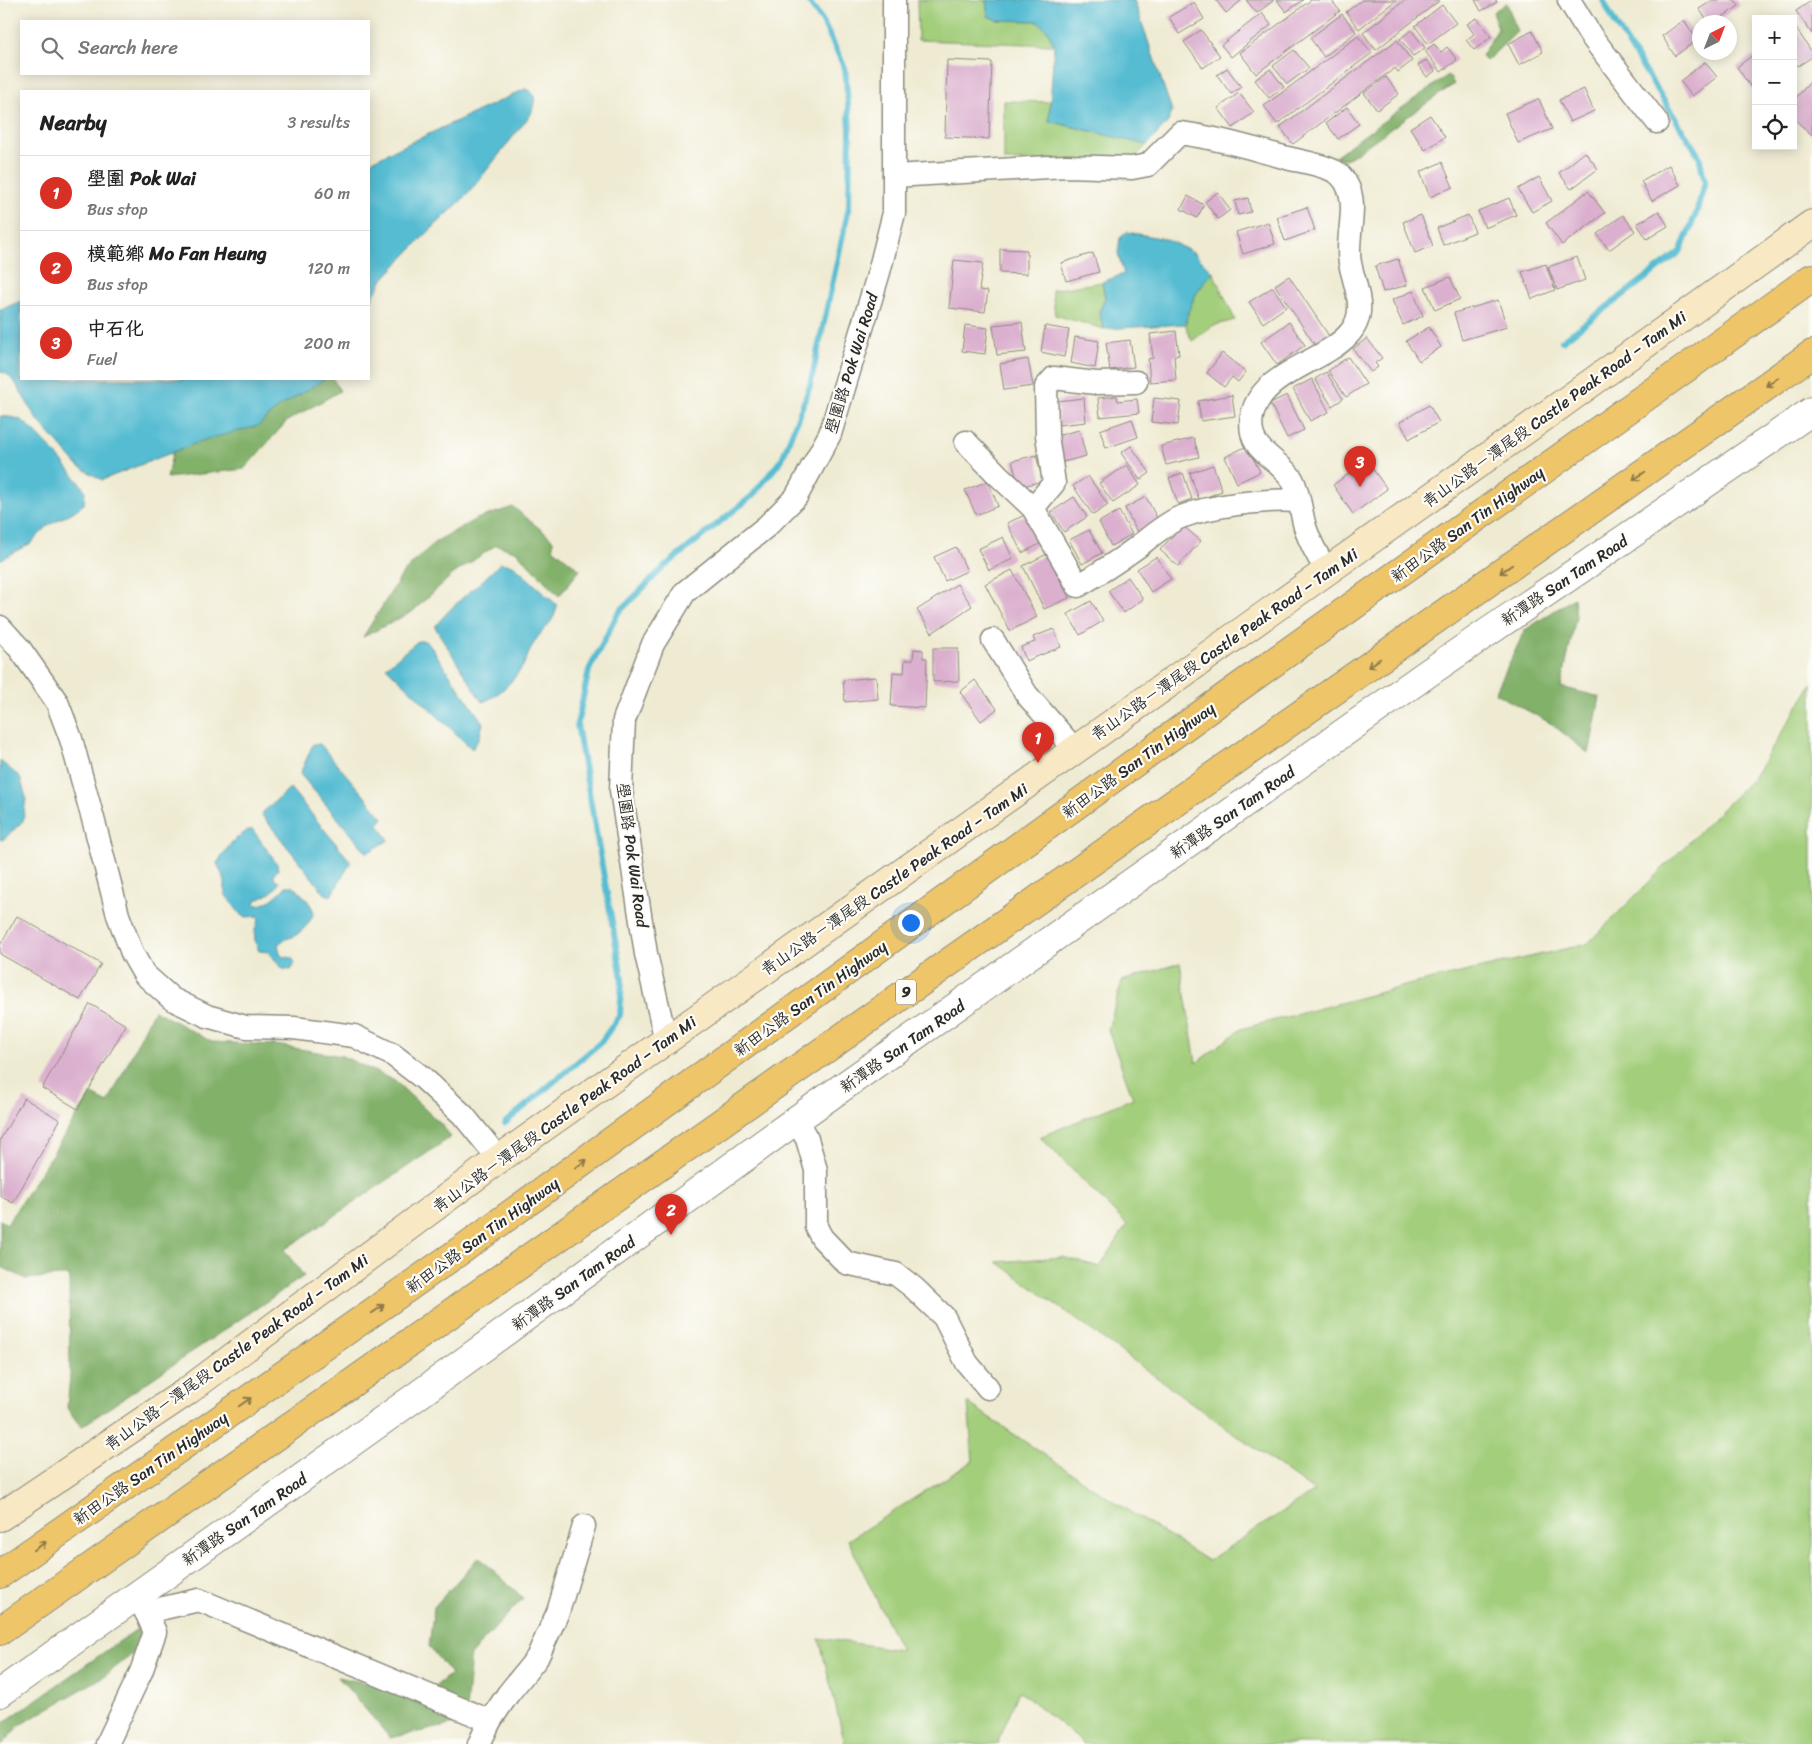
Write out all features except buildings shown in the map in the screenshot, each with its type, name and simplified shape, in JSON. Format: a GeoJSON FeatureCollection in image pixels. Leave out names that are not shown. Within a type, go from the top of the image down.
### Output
{"type":"FeatureCollection","features":[{"type":"Feature","properties":{"kind":"highway","name":"新田公路 San Tin Highway"},"geometry":{"type":"LineString","coordinates":[[0,1574],[464,1248],[1227,696],[1812,278]]}},
{"type":"Feature","properties":{"kind":"highway","name":"9"},"geometry":{"type":"LineString","coordinates":[[0,1631],[1812,354]]}},
{"type":"Feature","properties":{"kind":"main road","name":"青山公路－潭尾段 Castle Peak Road – Tam Mi"},"geometry":{"type":"LineString","coordinates":[[0,1517],[186,1392],[499,1159],[1541,419],[1812,224]]}},
{"type":"Feature","properties":{"kind":"street","name":"壆圍路 Pok Wai Road"},"geometry":{"type":"LineString","coordinates":[[666,1041],[646,954],[621,790],[624,720],[652,644],[685,592],[768,526],[796,496],[830,434],[877,278],[894,213],[894,0]]}},
{"type":"Feature","properties":{"kind":"street"},"geometry":{"type":"LineString","coordinates":[[1569,0],[1592,36],[1657,122]]}},
{"type":"Feature","properties":{"kind":"street"},"geometry":{"type":"LineString","coordinates":[[894,176],[1066,166],[1132,168],[1148,165],[1180,133],[1209,137],[1318,165],[1336,172],[1348,185],[1351,198],[1352,212],[1348,243],[1349,259],[1360,300],[1356,324],[1339,343],[1285,375],[1267,389],[1252,415],[1252,433],[1258,448],[1287,472],[1294,482],[1306,528],[1315,552],[1327,571]]}},
{"type":"Feature","properties":{"kind":"street"},"geometry":{"type":"LineString","coordinates":[[1033,508],[1054,483],[1047,435],[1046,387],[1054,378],[1096,383],[1136,382]]}},
{"type":"Feature","properties":{"kind":"street","name":"新潭路 San Tam Road"},"geometry":{"type":"LineString","coordinates":[[0,1693],[140,1604],[414,1398],[796,1120],[1428,672],[1812,411]]}},
{"type":"Feature","properties":{"kind":"street"},"geometry":{"type":"LineString","coordinates":[[966,442],[1033,508],[1078,586],[1102,572],[1179,518],[1208,509],[1298,500]]}},
{"type":"Feature","properties":{"kind":"street"},"geometry":{"type":"LineString","coordinates":[[0,627],[20,649],[56,702],[71,739],[118,916],[132,953],[144,974],[172,999],[207,1016],[246,1027],[294,1028],[354,1036],[393,1055],[423,1078],[462,1115],[499,1159]]}},
{"type":"Feature","properties":{"kind":"street"},"geometry":{"type":"LineString","coordinates":[[993,640],[1027,695],[1075,750]]}},
{"type":"Feature","properties":{"kind":"street"},"geometry":{"type":"LineString","coordinates":[[796,1120],[807,1138],[816,1170],[816,1227],[822,1238],[846,1263],[896,1274],[914,1288],[944,1317],[967,1363],[988,1388]]}},
{"type":"Feature","properties":{"kind":"street"},"geometry":{"type":"LineString","coordinates":[[479,1744],[490,1721],[508,1694],[537,1658],[558,1612],[584,1526]]}},
{"type":"Feature","properties":{"kind":"street"},"geometry":{"type":"LineString","coordinates":[[107,1744],[141,1672],[155,1632],[140,1604],[198,1600],[490,1721]]}},
{"type":"Feature","properties":{"kind":"green space"},"geometry":{"type":"Polygon","coordinates":[[[917,0],[986,0],[988,16],[997,20],[1037,21],[1048,31],[1054,45],[918,40],[917,0]]]}},
{"type":"Feature","properties":{"kind":"green space"},"geometry":{"type":"Polygon","coordinates":[[[1507,3],[1517,32],[1486,61],[1481,56],[1498,29],[1493,12],[1507,3]]]}},
{"type":"Feature","properties":{"kind":"green space"},"geometry":{"type":"Polygon","coordinates":[[[1448,75],[1454,84],[1346,160],[1335,156],[1448,75]]]}},
{"type":"Feature","properties":{"kind":"green space"},"geometry":{"type":"Polygon","coordinates":[[[1004,101],[1050,102],[1049,121],[1147,145],[1132,160],[1004,161],[1004,101]]]}},
{"type":"Feature","properties":{"kind":"green space"},"geometry":{"type":"Polygon","coordinates":[[[1213,272],[1235,320],[1212,326],[1192,341],[1186,324],[1189,308],[1199,289],[1213,272]]]}},
{"type":"Feature","properties":{"kind":"green space"},"geometry":{"type":"Polygon","coordinates":[[[1102,282],[1105,298],[1099,313],[1104,329],[1055,315],[1052,290],[1102,282]]]}},
{"type":"Feature","properties":{"kind":"green space"},"geometry":{"type":"Polygon","coordinates":[[[271,380],[334,380],[340,391],[287,421],[244,469],[167,478],[177,431],[271,380]]]}},
{"type":"Feature","properties":{"kind":"green space"},"geometry":{"type":"Polygon","coordinates":[[[513,507],[549,536],[553,541],[553,548],[580,570],[559,596],[517,552],[496,545],[452,575],[412,612],[363,637],[403,573],[435,542],[476,519],[513,507]]]}},
{"type":"Feature","properties":{"kind":"green space"},"geometry":{"type":"Polygon","coordinates":[[[1574,598],[1576,617],[1561,687],[1600,697],[1589,754],[1552,724],[1495,693],[1525,630],[1574,598]]]}},
{"type":"Feature","properties":{"kind":"green space"},"geometry":{"type":"Polygon","coordinates":[[[1812,684],[1812,1744],[1083,1744],[1077,1737],[1019,1691],[997,1744],[845,1744],[819,1638],[901,1650],[848,1540],[973,1461],[968,1403],[1105,1496],[1208,1561],[1314,1491],[997,1262],[1062,1257],[1100,1267],[1127,1225],[1040,1137],[1133,1098],[1108,1030],[1122,981],[1180,963],[1196,1063],[1241,1029],[1416,983],[1587,944],[1754,777],[1812,684]]]}},
{"type":"Feature","properties":{"kind":"green space"},"geometry":{"type":"Polygon","coordinates":[[[154,1010],[212,1042],[275,1045],[342,1056],[395,1081],[443,1126],[451,1137],[284,1250],[304,1276],[81,1427],[67,1408],[70,1376],[69,1275],[26,1279],[0,1266],[0,1220],[7,1224],[91,1094],[108,1103],[154,1010]]]}},
{"type":"Feature","properties":{"kind":"green space"},"geometry":{"type":"Polygon","coordinates":[[[479,1557],[523,1598],[471,1654],[465,1722],[390,1738],[338,1677],[424,1695],[451,1674],[429,1646],[434,1607],[479,1557]]]}},
{"type":"Feature","properties":{"kind":"green space"},"geometry":{"type":"Polygon","coordinates":[[[140,1627],[138,1650],[103,1677],[20,1725],[3,1744],[0,1744],[0,1725],[140,1627]]]}},
{"type":"Feature","properties":{"kind":"water"},"geometry":{"type":"Polygon","coordinates":[[[986,0],[1134,0],[1172,111],[1168,122],[1147,145],[1049,121],[1054,45],[1048,31],[1037,21],[997,20],[988,16],[986,0]]]}},
{"type":"Feature","properties":{"kind":"water"},"geometry":{"type":"Polygon","coordinates":[[[525,89],[534,96],[531,114],[468,194],[383,279],[370,302],[370,162],[525,89]]]}},
{"type":"Feature","properties":{"kind":"water"},"geometry":{"type":"Polygon","coordinates":[[[1127,232],[1166,239],[1194,253],[1213,272],[1195,296],[1185,324],[1104,329],[1099,313],[1105,298],[1102,282],[1124,274],[1118,253],[1120,238],[1127,232]]]}},
{"type":"Feature","properties":{"kind":"water"},"geometry":{"type":"Polygon","coordinates":[[[20,301],[20,380],[323,380],[279,407],[258,426],[204,440],[102,480],[78,466],[36,418],[16,384],[6,373],[0,372],[0,310],[20,301]]]}},
{"type":"Feature","properties":{"kind":"water"},"geometry":{"type":"Polygon","coordinates":[[[0,416],[17,418],[25,423],[54,452],[85,490],[84,504],[49,525],[31,543],[0,560],[0,416]]]}},
{"type":"Feature","properties":{"kind":"water"},"geometry":{"type":"Polygon","coordinates":[[[500,563],[513,565],[557,605],[552,621],[535,641],[523,666],[500,692],[482,702],[435,627],[450,610],[500,563]]]}},
{"type":"Feature","properties":{"kind":"water"},"geometry":{"type":"Polygon","coordinates":[[[418,641],[425,641],[429,644],[483,723],[479,739],[472,749],[386,667],[418,641]]]}},
{"type":"Feature","properties":{"kind":"water"},"geometry":{"type":"Polygon","coordinates":[[[313,744],[320,744],[383,818],[378,824],[389,840],[367,853],[300,774],[313,744]]]}},
{"type":"Feature","properties":{"kind":"water"},"geometry":{"type":"Polygon","coordinates":[[[0,761],[20,777],[26,798],[23,821],[4,839],[0,840],[0,761]]]}},
{"type":"Feature","properties":{"kind":"water"},"geometry":{"type":"Polygon","coordinates":[[[290,788],[351,862],[331,896],[325,894],[261,814],[290,788]]]}},
{"type":"Feature","properties":{"kind":"water"},"geometry":{"type":"Polygon","coordinates":[[[248,830],[253,830],[277,864],[278,870],[274,873],[274,877],[279,882],[278,885],[270,893],[256,900],[255,905],[268,902],[286,886],[294,886],[309,902],[314,912],[302,930],[278,945],[281,956],[292,958],[295,963],[291,970],[283,969],[268,952],[259,951],[255,935],[259,920],[258,916],[247,917],[241,915],[225,894],[225,881],[217,863],[232,842],[248,830]]]}},
{"type":"Feature","properties":{"kind":"waterway"},"geometry":{"type":"LineString","coordinates":[[505,1123],[601,1042],[620,1015],[622,978],[577,725],[589,670],[618,613],[664,567],[752,496],[782,459],[810,386],[849,207],[850,127],[845,68],[822,20],[807,0]]}},
{"type":"Feature","properties":{"kind":"waterway"},"geometry":{"type":"LineString","coordinates":[[1562,341],[1680,252],[1696,214],[1705,182],[1699,156],[1616,25],[1603,0]]}},
{"type":"Feature","properties":{"kind":"place","name":"中石化"},"geometry":{"type":"Point","coordinates":[1360,487]}},
{"type":"Feature","properties":{"kind":"place","name":"壆圍 Pok Wai"},"geometry":{"type":"Point","coordinates":[1038,763]}},
{"type":"Feature","properties":{"kind":"place","name":"模範鄉 Mo Fan Heung"},"geometry":{"type":"Point","coordinates":[671,1235]}}]}
